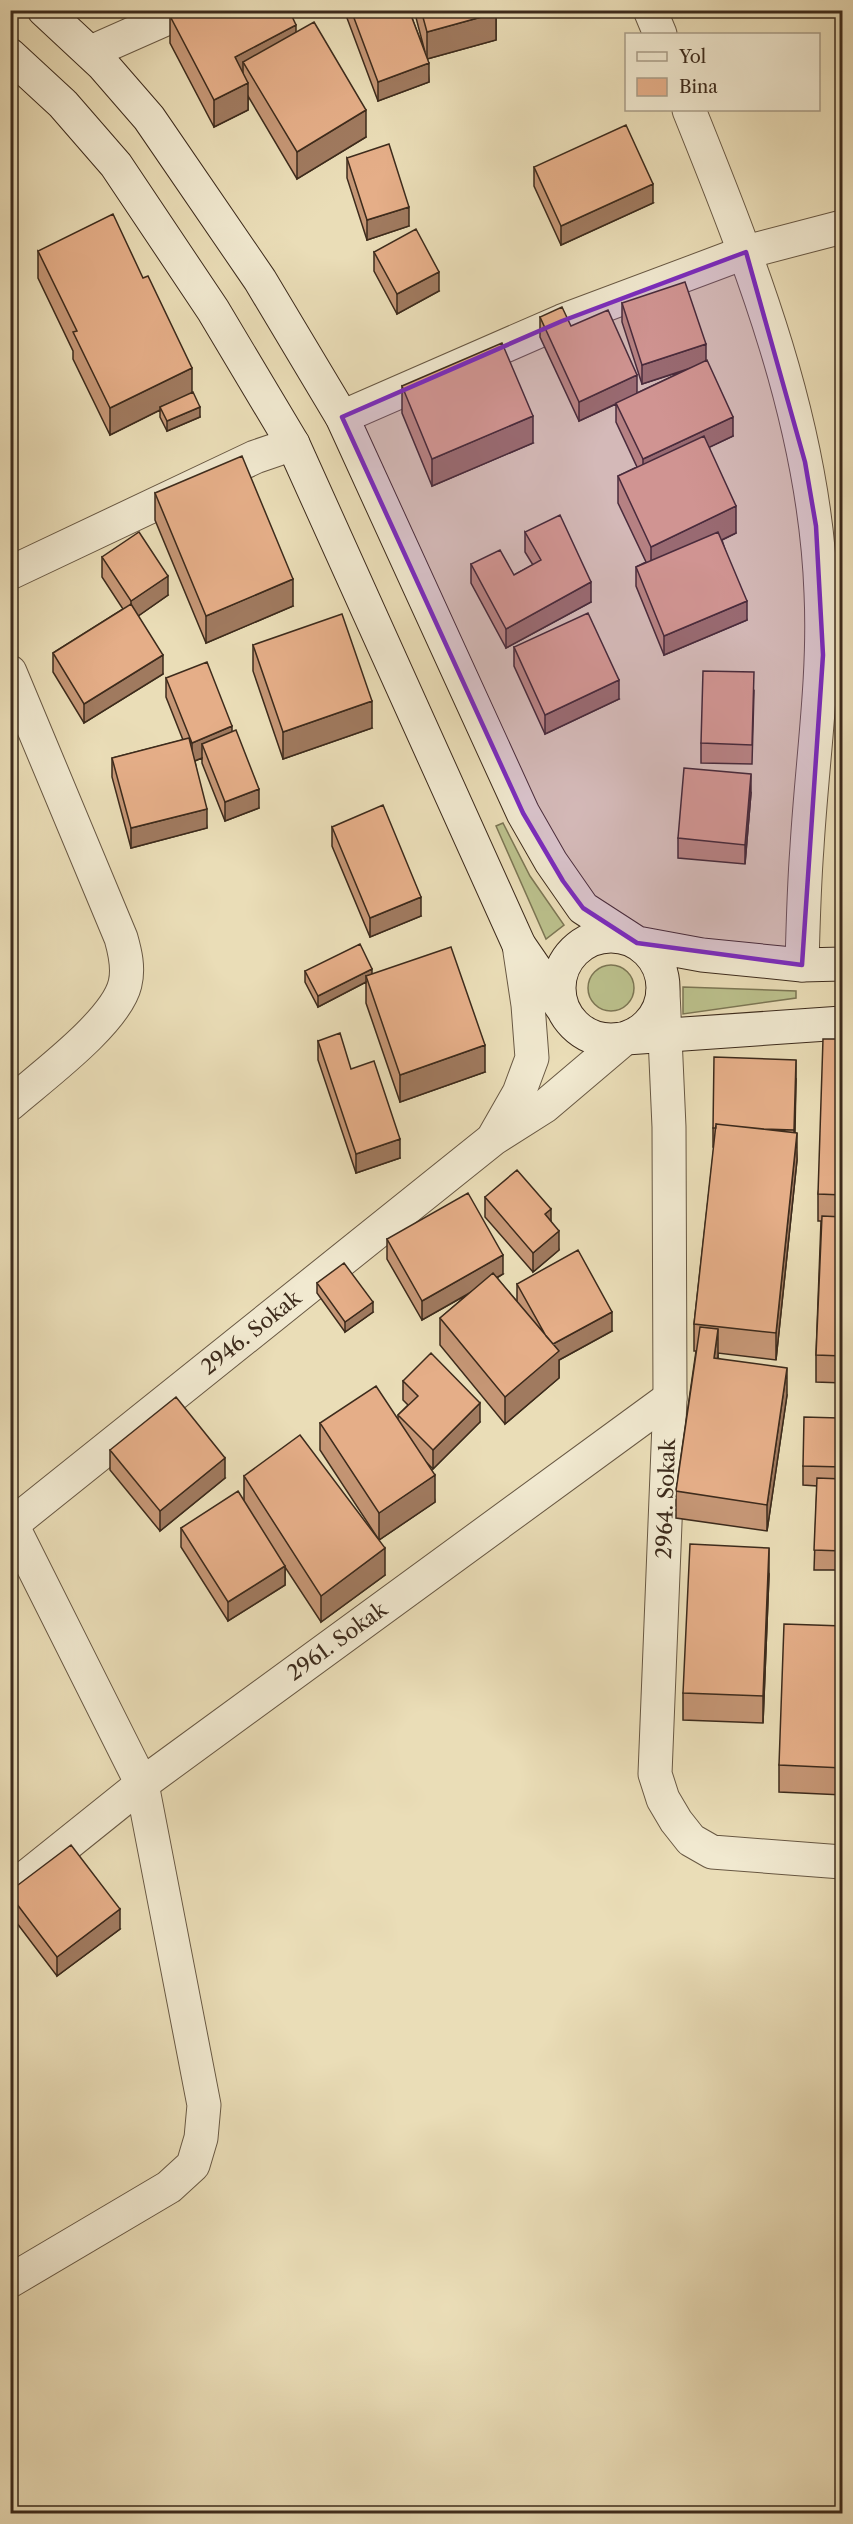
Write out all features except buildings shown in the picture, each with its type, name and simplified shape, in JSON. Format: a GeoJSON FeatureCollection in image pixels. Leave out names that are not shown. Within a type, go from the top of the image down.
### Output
{"type":"FeatureCollection","features":[{"type":"Feature","properties":{"kind":"street"},"geometry":{"type":"LineString","coordinates":[[44,10],[91,52],[138,105],[170,147],[260,280],[342,417],[518,803],[539,843],[583,908],[649,952],[657,964],[662,977],[663,992],[657,1013],[649,1024],[624,1039]]}},
{"type":"Feature","properties":{"kind":"street"},"geometry":{"type":"LineString","coordinates":[[91,52],[186,10]]}},
{"type":"Feature","properties":{"kind":"street"},"geometry":{"type":"LineString","coordinates":[[650,10],[660,33]]}},
{"type":"Feature","properties":{"kind":"street"},"geometry":{"type":"LineString","coordinates":[[10,55],[63,104],[116,165],[213,310],[293,444],[519,945],[571,1021],[588,1035],[609,1040],[843,1023]]}},
{"type":"Feature","properties":{"kind":"street"},"geometry":{"type":"LineString","coordinates":[[689,111],[746,252],[791,399],[816,526],[823,655],[807,847],[802,965]]}},
{"type":"Feature","properties":{"kind":"street"},"geometry":{"type":"LineString","coordinates":[[342,417],[562,321],[746,252],[843,227]]}},
{"type":"Feature","properties":{"kind":"street"},"geometry":{"type":"LineString","coordinates":[[10,573],[255,457],[293,444]]}},
{"type":"Feature","properties":{"kind":"street"},"geometry":{"type":"LineString","coordinates":[[10,672],[121,938],[127,960],[125,984],[115,1005],[99,1026],[10,1104]]}},
{"type":"Feature","properties":{"kind":"street"},"geometry":{"type":"LineString","coordinates":[[493,1139],[519,1093],[532,1058],[563,1009],[560,980],[564,967],[577,949],[588,941],[610,936],[624,937],[637,943],[702,955],[802,965],[843,963]]}},
{"type":"Feature","properties":{"kind":"street"},"geometry":{"type":"LineString","coordinates":[[519,945],[528,1005],[532,1058]]}},
{"type":"Feature","properties":{"kind":"street","name":"2964. Sokak"},"geometry":{"type":"LineString","coordinates":[[663,992],[663,1036],[669,1127],[669,1398],[655,1774],[663,1799],[691,1840],[712,1852],[843,1862]]}},
{"type":"Feature","properties":{"kind":"street","name":"2946. Sokak"},"geometry":{"type":"LineString","coordinates":[[11,1524],[493,1139],[545,1106],[624,1039]]}},
{"type":"Feature","properties":{"kind":"street","name":"2961. Sokak"},"geometry":{"type":"LineString","coordinates":[[10,1890],[142,1784],[669,1398]]}},
{"type":"Feature","properties":{"kind":"street"},"geometry":{"type":"LineString","coordinates":[[10,2282],[169,2187],[193,2165],[201,2138],[204,2105],[142,1784],[11,1524]]}},
{"type":"Feature","properties":{"kind":"highlighted area"},"geometry":{"type":"Polygon","coordinates":[[[746,252],[805,462],[816,526],[823,655],[802,965],[637,943],[583,908],[563,881],[523,813],[342,417],[562,321],[746,252]]]}},
{"type":"Feature","properties":{"kind":"green space"},"geometry":{"type":"Polygon","coordinates":[[[503,823],[530,876],[564,925],[546,939],[496,826],[503,823]]]}},
{"type":"Feature","properties":{"kind":"green space"},"geometry":{"type":"Polygon","coordinates":[[[611,965],[627,972],[634,988],[627,1004],[611,1011],[595,1004],[588,988],[595,972],[611,965]]]}},
{"type":"Feature","properties":{"kind":"green space"},"geometry":{"type":"Polygon","coordinates":[[[683,987],[796,991],[796,998],[683,1014],[683,987]]]}}]}
